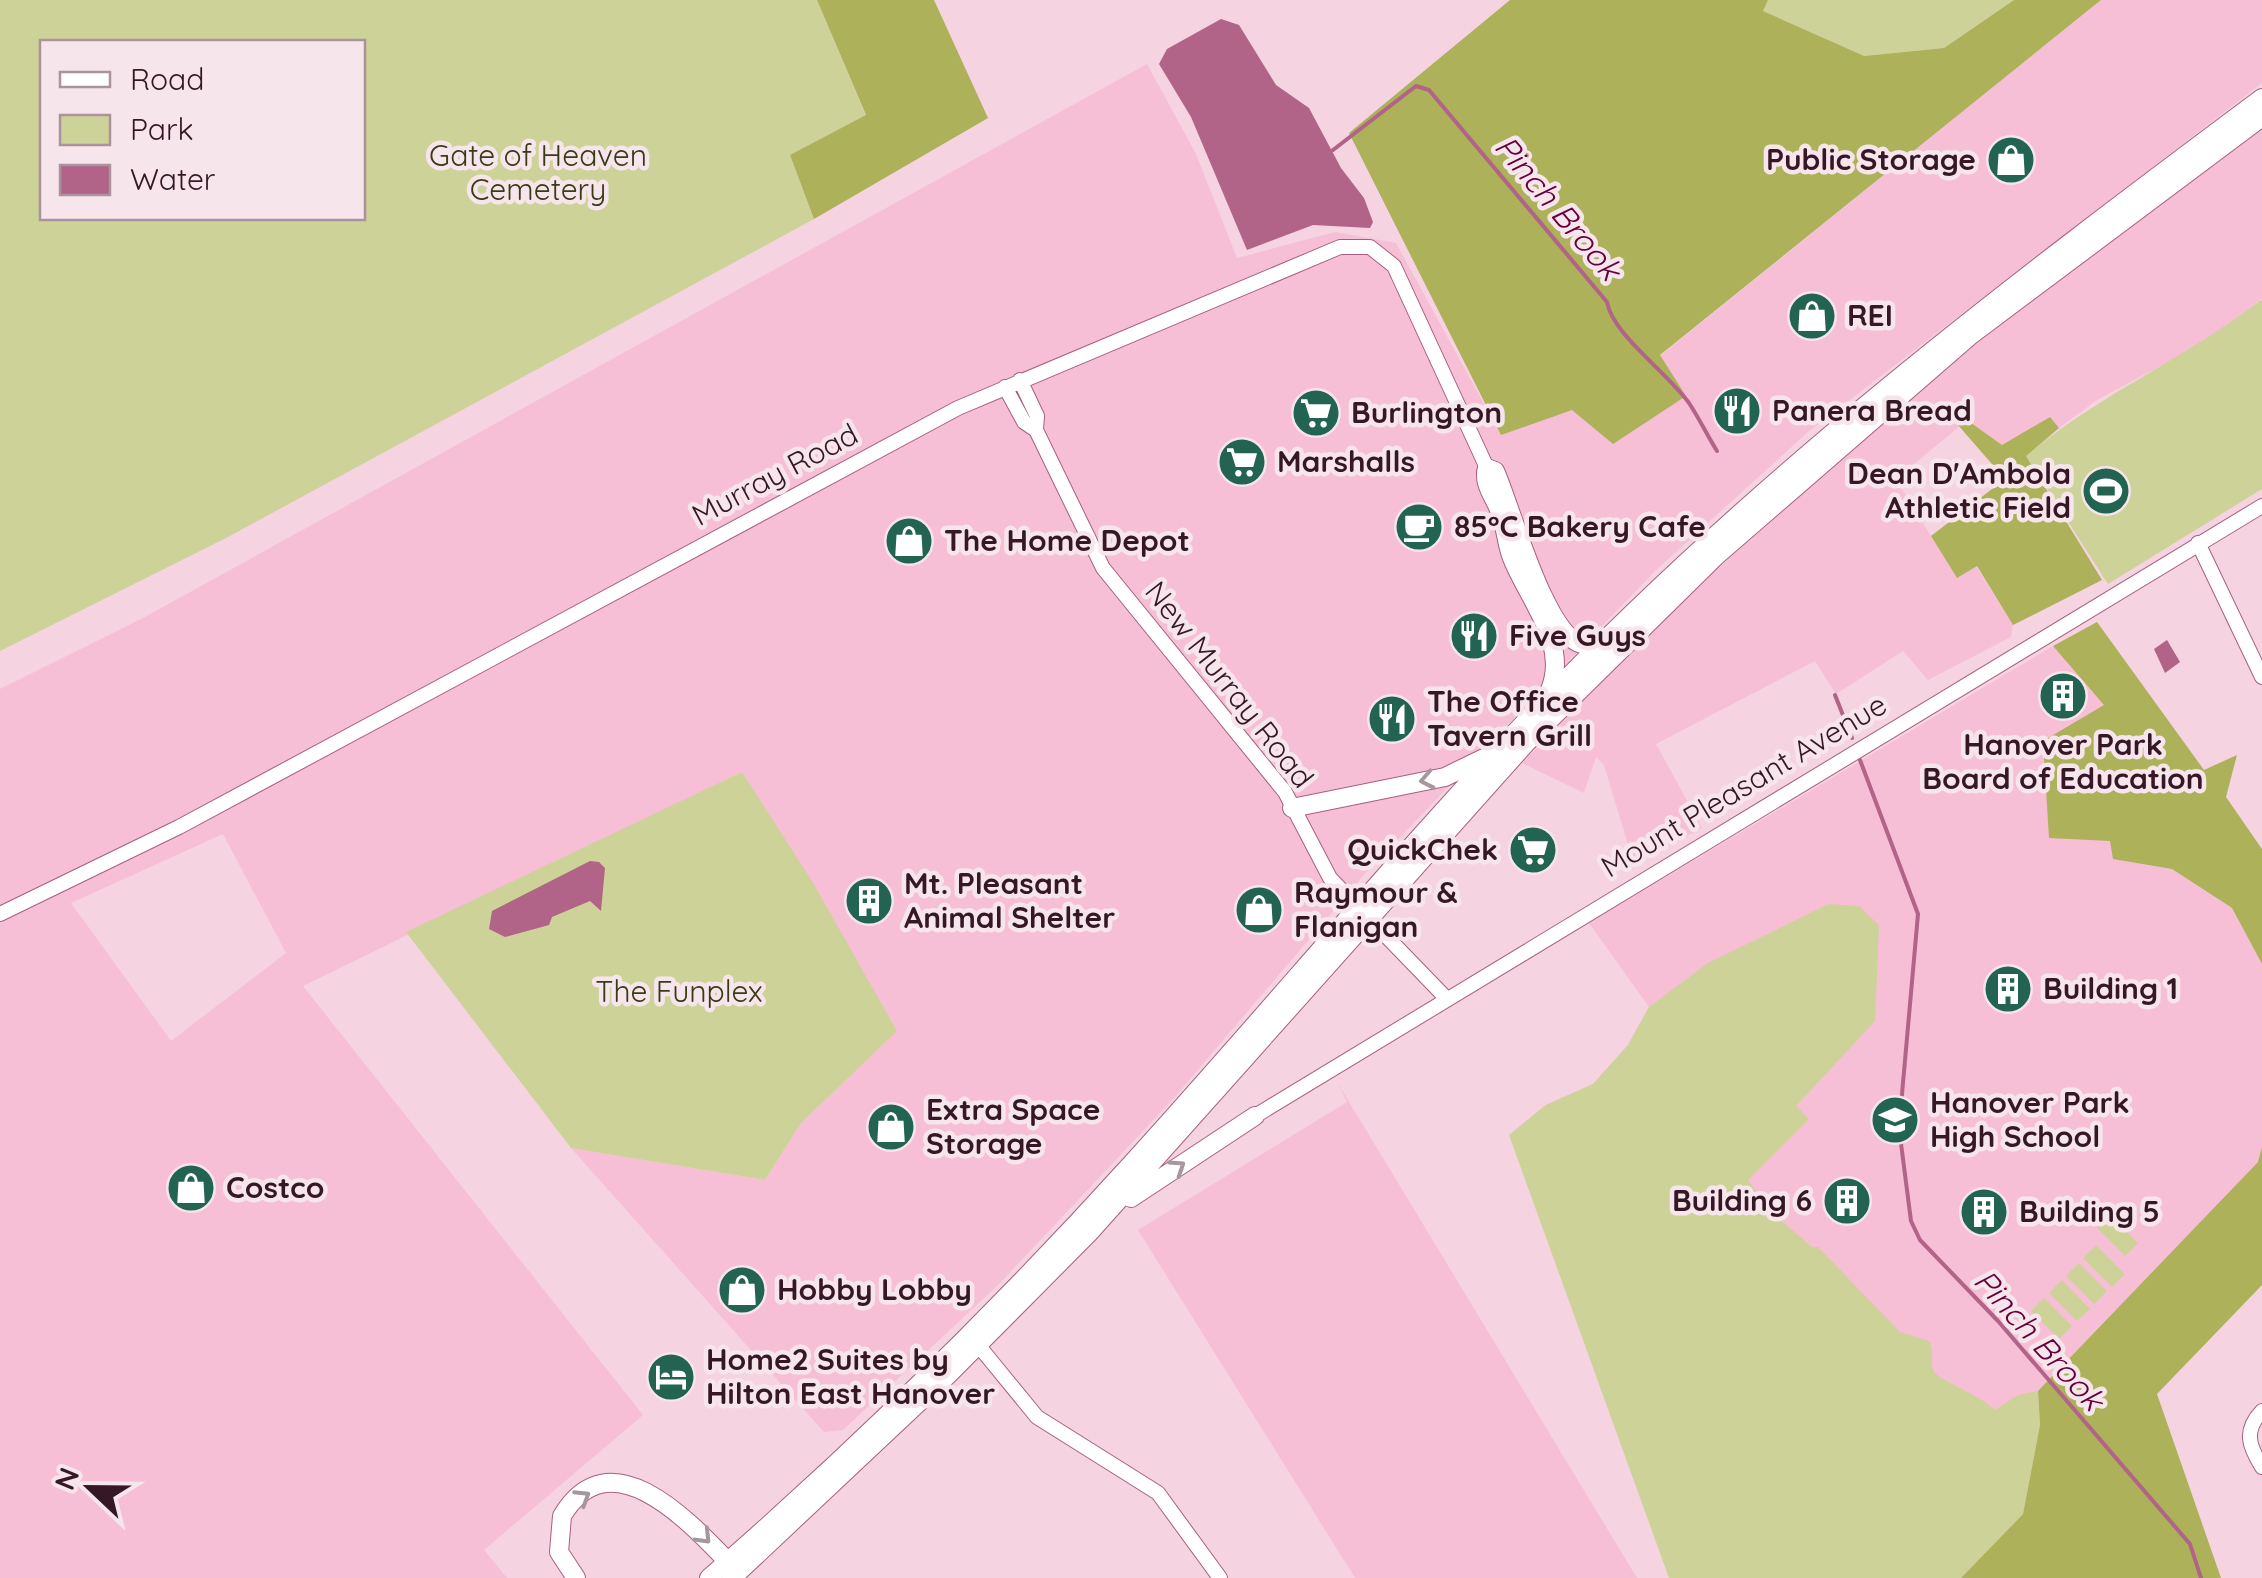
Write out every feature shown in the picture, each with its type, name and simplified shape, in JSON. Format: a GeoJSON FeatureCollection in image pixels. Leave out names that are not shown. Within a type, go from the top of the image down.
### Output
{"type":"FeatureCollection","features":[{"type":"Feature","properties":{"kind":"main road"},"geometry":{"type":"LineString","coordinates":[[709,1578],[733,1570],[978,1346],[1102,1218],[1512,736],[1608,638],[1749,505],[1914,362],[2262,98]]}},
{"type":"Feature","properties":{"kind":"main road"},"geometry":{"type":"LineString","coordinates":[[733,1570],[1066,1234],[1527,742],[1766,510],[1971,335],[2262,117]]}},
{"type":"Feature","properties":{"kind":"main road"},"geometry":{"type":"LineString","coordinates":[[1546,700],[1556,673],[1556,650],[1511,555],[1502,515],[1484,478],[1487,468],[1495,471],[1524,552],[1562,631],[1582,644],[1608,638]]}},
{"type":"Feature","properties":{"kind":"main road"},"geometry":{"type":"LineString","coordinates":[[1292,808],[1460,772],[1512,736]]}},
{"type":"Feature","properties":{"kind":"main road"},"geometry":{"type":"LineString","coordinates":[[1102,1218],[1255,1116]]}},
{"type":"Feature","properties":{"kind":"main road"},"geometry":{"type":"LineString","coordinates":[[576,1578],[560,1552],[562,1516],[585,1492],[612,1485],[642,1489],[680,1512],[733,1570]]}},
{"type":"Feature","properties":{"kind":"street","name":"Murray Road"},"geometry":{"type":"LineString","coordinates":[[0,914],[179,827],[1005,386],[1340,247],[1362,245],[1394,266],[1487,468]]}},
{"type":"Feature","properties":{"kind":"street","name":"New Murray Road"},"geometry":{"type":"LineString","coordinates":[[1020,380],[1037,416],[1036,430]]}},
{"type":"Feature","properties":{"kind":"street","name":"New Murray Road"},"geometry":{"type":"LineString","coordinates":[[1005,386],[1024,422],[1036,430],[1104,568],[1285,792],[1324,870],[1447,999]]}},
{"type":"Feature","properties":{"kind":"street","name":"Mount Pleasant Avenue"},"geometry":{"type":"LineString","coordinates":[[1255,1116],[2262,506]]}},
{"type":"Feature","properties":{"kind":"street"},"geometry":{"type":"LineString","coordinates":[[2198,544],[2262,677]]}},
{"type":"Feature","properties":{"kind":"street"},"geometry":{"type":"LineString","coordinates":[[978,1346],[1037,1417],[1158,1494],[1220,1578]]}},
{"type":"Feature","properties":{"kind":"street"},"geometry":{"type":"LineString","coordinates":[[2262,1412],[2252,1423],[2248,1440],[2262,1468]]}},
{"type":"Feature","properties":{"kind":"shaded area"},"geometry":{"type":"Polygon","coordinates":[[[2101,0],[2262,0],[2262,83],[1808,432],[1656,570],[1363,876],[1173,1099],[999,1284],[843,1430],[824,1432],[571,1148],[765,1180],[801,1123],[896,1031],[742,772],[303,986],[643,1415],[484,1550],[507,1578],[0,1578],[0,689],[143,618],[1147,64],[1196,154],[1237,258],[1335,232],[1396,243],[1501,435],[1660,356],[2101,0]],[[223,834],[71,903],[171,1041],[286,953],[223,834]]]}},
{"type":"Feature","properties":{"kind":"shaded area"},"geometry":{"type":"Polygon","coordinates":[[[2262,126],[2262,298],[2214,337],[2097,400],[2059,428],[2050,418],[2002,445],[1967,420],[1896,479],[1956,577],[1976,566],[2013,625],[2011,637],[1928,680],[1903,651],[1836,694],[1815,661],[1656,744],[1702,828],[1634,864],[1604,765],[1596,757],[1584,793],[1522,763],[1687,596],[1956,358],[2262,126]]]}},
{"type":"Feature","properties":{"kind":"shaded area","name":"Hanover Park High School"},"geometry":{"type":"Polygon","coordinates":[[[2053,646],[2105,705],[2114,859],[2172,869],[2233,909],[2262,964],[2262,1147],[2258,1162],[2038,1391],[1961,1578],[1509,1135],[1546,1105],[1593,1084],[1628,1045],[1649,1007],[1589,923],[2053,646]]]}},
{"type":"Feature","properties":{"kind":"shaded area"},"geometry":{"type":"Polygon","coordinates":[[[1337,1082],[1637,1578],[1355,1578],[1138,1230],[1347,1102],[1337,1082]]]}},
{"type":"Feature","properties":{"kind":"green space","name":"Gate of Heaven Cemetery"},"geometry":{"type":"Polygon","coordinates":[[[0,0],[817,0],[866,116],[790,155],[814,219],[226,538],[0,651],[0,0]]]}},
{"type":"Feature","properties":{"kind":"green space"},"geometry":{"type":"Polygon","coordinates":[[[817,0],[934,0],[988,118],[814,219],[790,155],[866,115],[817,0]]]}},
{"type":"Feature","properties":{"kind":"green space"},"geometry":{"type":"Polygon","coordinates":[[[1510,0],[1768,0],[1763,11],[1864,56],[1944,48],[2014,0],[2101,0],[1660,355],[1686,396],[1613,444],[1572,410],[1501,435],[1349,133],[1510,0]]]}},
{"type":"Feature","properties":{"kind":"green space"},"geometry":{"type":"Polygon","coordinates":[[[1768,0],[2014,0],[1944,48],[1863,56],[1763,11],[1768,0]]]}},
{"type":"Feature","properties":{"kind":"green space"},"geometry":{"type":"Polygon","coordinates":[[[2262,299],[2262,489],[2108,584],[2026,456],[2083,414],[2204,340],[2262,299]]]}},
{"type":"Feature","properties":{"kind":"green space"},"geometry":{"type":"Polygon","coordinates":[[[2050,417],[2059,428],[2026,456],[2102,580],[2013,625],[1977,566],[1957,578],[1931,536],[2005,479],[1958,425],[1967,420],[2002,445],[2050,417]]]}},
{"type":"Feature","properties":{"kind":"green space"},"geometry":{"type":"Polygon","coordinates":[[[2097,622],[2204,770],[2237,755],[2226,797],[2262,849],[2262,964],[2232,908],[2172,869],[2113,859],[2110,841],[2049,838],[2043,741],[2104,705],[2053,646],[2097,622]]]}},
{"type":"Feature","properties":{"kind":"green space","name":"The Funplex"},"geometry":{"type":"Polygon","coordinates":[[[742,772],[812,881],[897,1031],[801,1123],[765,1180],[571,1148],[406,932],[742,772]]]}},
{"type":"Feature","properties":{"kind":"green space"},"geometry":{"type":"Polygon","coordinates":[[[1829,904],[1859,906],[1879,925],[1875,1021],[1796,1106],[1809,1119],[1748,1180],[1770,1211],[1812,1247],[1818,1247],[1900,1332],[1929,1341],[1937,1375],[1995,1410],[2018,1395],[2038,1391],[2040,1425],[2023,1514],[1961,1578],[1669,1578],[1509,1135],[1546,1105],[1593,1084],[1628,1045],[1649,1007],[1708,963],[1829,904]]]}},
{"type":"Feature","properties":{"kind":"green space"},"geometry":{"type":"Polygon","coordinates":[[[2262,1147],[2262,1285],[2157,1394],[2221,1578],[1961,1578],[2023,1514],[2040,1425],[2038,1391],[2258,1162],[2262,1147]]]}},
{"type":"Feature","properties":{"kind":"green space"},"geometry":{"type":"Polygon","coordinates":[[[2110,1215],[2138,1243],[2125,1256],[2097,1228],[2110,1215]]]}},
{"type":"Feature","properties":{"kind":"green space"},"geometry":{"type":"Polygon","coordinates":[[[2096,1245],[2125,1274],[2112,1287],[2083,1258],[2096,1245]]]}},
{"type":"Feature","properties":{"kind":"green space"},"geometry":{"type":"Polygon","coordinates":[[[2079,1263],[2107,1291],[2094,1304],[2066,1276],[2079,1263]]]}},
{"type":"Feature","properties":{"kind":"green space"},"geometry":{"type":"Polygon","coordinates":[[[2062,1280],[2090,1309],[2077,1321],[2049,1293],[2062,1280]]]}},
{"type":"Feature","properties":{"kind":"green space"},"geometry":{"type":"Polygon","coordinates":[[[2044,1298],[2072,1326],[2059,1339],[2031,1311],[2044,1298]]]}},
{"type":"Feature","properties":{"kind":"water"},"geometry":{"type":"Polygon","coordinates":[[[1221,19],[1239,25],[1276,85],[1309,108],[1341,168],[1364,198],[1373,222],[1370,228],[1313,225],[1247,250],[1191,117],[1159,64],[1167,49],[1221,19]]]}},
{"type":"Feature","properties":{"kind":"water"},"geometry":{"type":"Polygon","coordinates":[[[2167,640],[2180,662],[2165,673],[2154,649],[2167,640]]]}},
{"type":"Feature","properties":{"kind":"water"},"geometry":{"type":"Polygon","coordinates":[[[590,861],[605,868],[601,911],[590,901],[552,917],[549,925],[505,937],[489,929],[492,911],[590,861]]]}},
{"type":"Feature","properties":{"kind":"waterway","name":"Pinch Brook"},"geometry":{"type":"LineString","coordinates":[[1333,150],[1416,86],[1429,90],[1607,302],[1619,327],[1689,403],[1717,451]]}},
{"type":"Feature","properties":{"kind":"waterway","name":"Pinch Brook"},"geometry":{"type":"LineString","coordinates":[[1835,695],[1852,738]]}},
{"type":"Feature","properties":{"kind":"waterway","name":"Pinch Brook"},"geometry":{"type":"LineString","coordinates":[[1860,760],[1918,914],[1899,1128],[1911,1221],[1920,1240],[1998,1321],[2190,1544],[2201,1578]]}},
{"type":"Feature","properties":{"kind":"place","name":"Public Storage"},"geometry":{"type":"Point","coordinates":[2011,160]}},
{"type":"Feature","properties":{"kind":"place","name":"REI"},"geometry":{"type":"Point","coordinates":[1812,316]}},
{"type":"Feature","properties":{"kind":"place","name":"Panera Bread"},"geometry":{"type":"Point","coordinates":[1737,411]}},
{"type":"Feature","properties":{"kind":"place","name":"Burlington"},"geometry":{"type":"Point","coordinates":[1316,413]}},
{"type":"Feature","properties":{"kind":"place","name":"Marshalls"},"geometry":{"type":"Point","coordinates":[1242,462]}},
{"type":"Feature","properties":{"kind":"place","name":"Dean D'Ambola Athletic Field"},"geometry":{"type":"Point","coordinates":[2106,491]}},
{"type":"Feature","properties":{"kind":"place","name":"85°C Bakery Cafe"},"geometry":{"type":"Point","coordinates":[1419,527]}},
{"type":"Feature","properties":{"kind":"place","name":"The Home Depot"},"geometry":{"type":"Point","coordinates":[909,541]}},
{"type":"Feature","properties":{"kind":"place","name":"Five Guys"},"geometry":{"type":"Point","coordinates":[1474,636]}},
{"type":"Feature","properties":{"kind":"place","name":"Hanover Park Board of Education"},"geometry":{"type":"Point","coordinates":[2063,696]}},
{"type":"Feature","properties":{"kind":"place","name":"The Office Tavern Grill"},"geometry":{"type":"Point","coordinates":[1392,719]}},
{"type":"Feature","properties":{"kind":"place","name":"QuickChek"},"geometry":{"type":"Point","coordinates":[1533,850]}},
{"type":"Feature","properties":{"kind":"place","name":"Mt. Pleasant Animal Shelter"},"geometry":{"type":"Point","coordinates":[869,901]}},
{"type":"Feature","properties":{"kind":"place","name":"Raymour & Flanigan"},"geometry":{"type":"Point","coordinates":[1259,910]}},
{"type":"Feature","properties":{"kind":"place","name":"Building 1"},"geometry":{"type":"Point","coordinates":[2008,989]}},
{"type":"Feature","properties":{"kind":"place","name":"Hanover Park High School"},"geometry":{"type":"Point","coordinates":[1895,1120]}},
{"type":"Feature","properties":{"kind":"place","name":"Extra Space Storage"},"geometry":{"type":"Point","coordinates":[891,1127]}},
{"type":"Feature","properties":{"kind":"place","name":"Costco"},"geometry":{"type":"Point","coordinates":[191,1188]}},
{"type":"Feature","properties":{"kind":"place","name":"Building 6"},"geometry":{"type":"Point","coordinates":[1847,1201]}},
{"type":"Feature","properties":{"kind":"place","name":"Building 5"},"geometry":{"type":"Point","coordinates":[1984,1212]}},
{"type":"Feature","properties":{"kind":"place","name":"Hobby Lobby"},"geometry":{"type":"Point","coordinates":[742,1290]}},
{"type":"Feature","properties":{"kind":"place","name":"Home2 Suites by Hilton East Hanover"},"geometry":{"type":"Point","coordinates":[671,1377]}}]}
